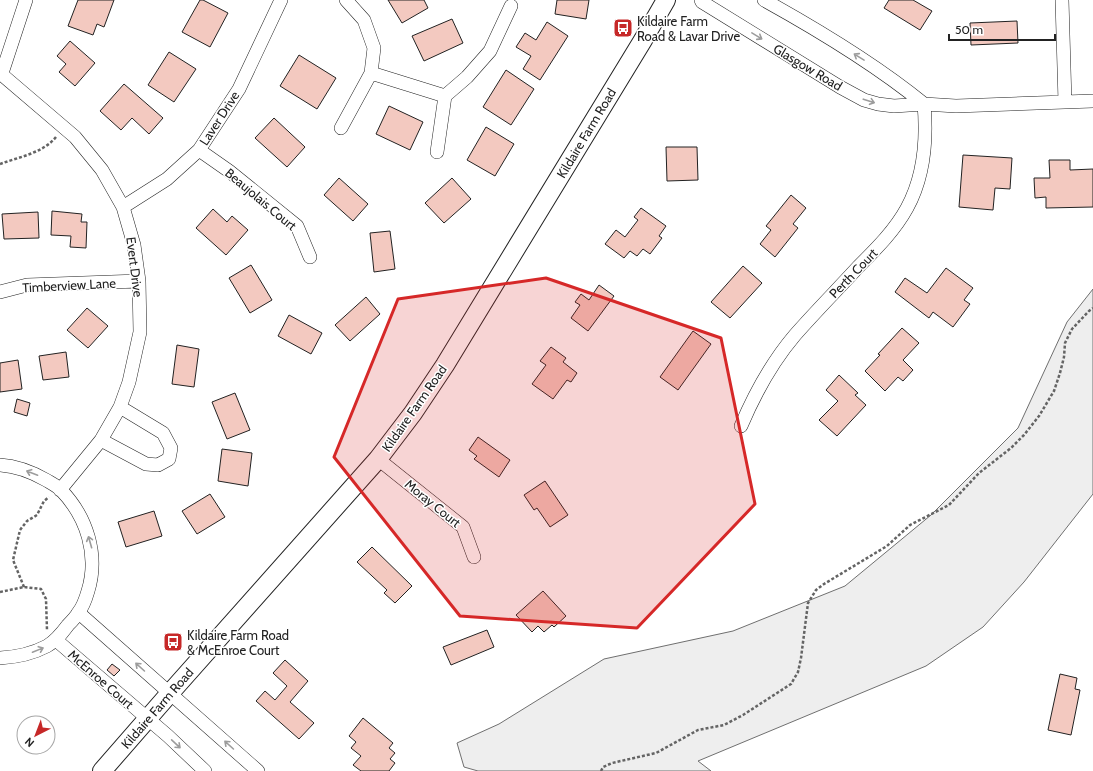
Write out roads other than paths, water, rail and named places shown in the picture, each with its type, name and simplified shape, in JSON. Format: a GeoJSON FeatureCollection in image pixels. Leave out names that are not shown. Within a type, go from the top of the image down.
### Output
{"type":"FeatureCollection","features":[{"type":"Feature","properties":{"kind":"main road","name":"Kildaire Farm Road"},"geometry":{"type":"LineString","coordinates":[[102,771],[378,460],[413,413],[445,365],[666,0]]}},
{"type":"Feature","properties":{"kind":"street"},"geometry":{"type":"LineString","coordinates":[[1,73],[26,0]]}},
{"type":"Feature","properties":{"kind":"street","name":"Laver Drive"},"geometry":{"type":"LineString","coordinates":[[123,207],[167,179],[199,150],[239,89],[281,0]]}},
{"type":"Feature","properties":{"kind":"street"},"geometry":{"type":"LineString","coordinates":[[341,128],[371,73],[374,48],[364,20],[346,0]]}},
{"type":"Feature","properties":{"kind":"street","name":"Glasgow Road"},"geometry":{"type":"LineString","coordinates":[[702,0],[702,2],[840,87],[864,100],[878,104],[894,106],[924,104],[956,106],[1093,101]]}},
{"type":"Feature","properties":{"kind":"street"},"geometry":{"type":"LineString","coordinates":[[764,0],[898,82],[924,104]]}},
{"type":"Feature","properties":{"kind":"street"},"geometry":{"type":"LineString","coordinates":[[1062,0],[1065,102]]}},
{"type":"Feature","properties":{"kind":"street"},"geometry":{"type":"LineString","coordinates":[[437,152],[445,96],[467,77],[490,51],[511,6]]}},
{"type":"Feature","properties":{"kind":"street","name":"Evert Drive"},"geometry":{"type":"LineString","coordinates":[[1,73],[75,138],[102,170],[123,207],[134,245],[139,281],[140,332],[129,382],[120,406],[101,440],[60,490]]}},
{"type":"Feature","properties":{"kind":"street"},"geometry":{"type":"LineString","coordinates":[[371,73],[445,96]]}},
{"type":"Feature","properties":{"kind":"street","name":"Perth Court"},"geometry":{"type":"LineString","coordinates":[[741,426],[754,396],[776,359],[795,335],[891,233],[908,207],[916,188],[921,167],[926,119],[924,104]]}},
{"type":"Feature","properties":{"kind":"street","name":"Beaujolais Court"},"geometry":{"type":"LineString","coordinates":[[199,150],[229,171],[297,226],[310,257]]}},
{"type":"Feature","properties":{"kind":"street","name":"Timberview Lane"},"geometry":{"type":"LineString","coordinates":[[0,292],[27,285],[139,281]]}},
{"type":"Feature","properties":{"kind":"street"},"geometry":{"type":"LineString","coordinates":[[101,440],[146,464],[158,465],[168,459],[171,448],[163,433],[120,406]]}},
{"type":"Feature","properties":{"kind":"street","name":"Moray Court"},"geometry":{"type":"LineString","coordinates":[[378,460],[463,527],[474,557]]}},
{"type":"Feature","properties":{"kind":"street"},"geometry":{"type":"LineString","coordinates":[[0,465],[35,474],[60,490],[80,514],[92,548],[93,565],[90,583],[79,613],[51,643],[23,656],[0,658]]}},
{"type":"Feature","properties":{"kind":"street"},"geometry":{"type":"LineString","coordinates":[[79,613],[258,771]]}},
{"type":"Feature","properties":{"kind":"street","name":"McEnroe Court"},"geometry":{"type":"LineString","coordinates":[[51,643],[168,736],[205,771]]}},
{"type":"Feature","properties":{"kind":"place","name":"Kildaire Farm Road & Lavar Drive"},"geometry":{"type":"Point","coordinates":[623,28]}},
{"type":"Feature","properties":{"kind":"place","name":"Kildaire Farm Road & McEnroe Court"},"geometry":{"type":"Point","coordinates":[173,642]}}]}
